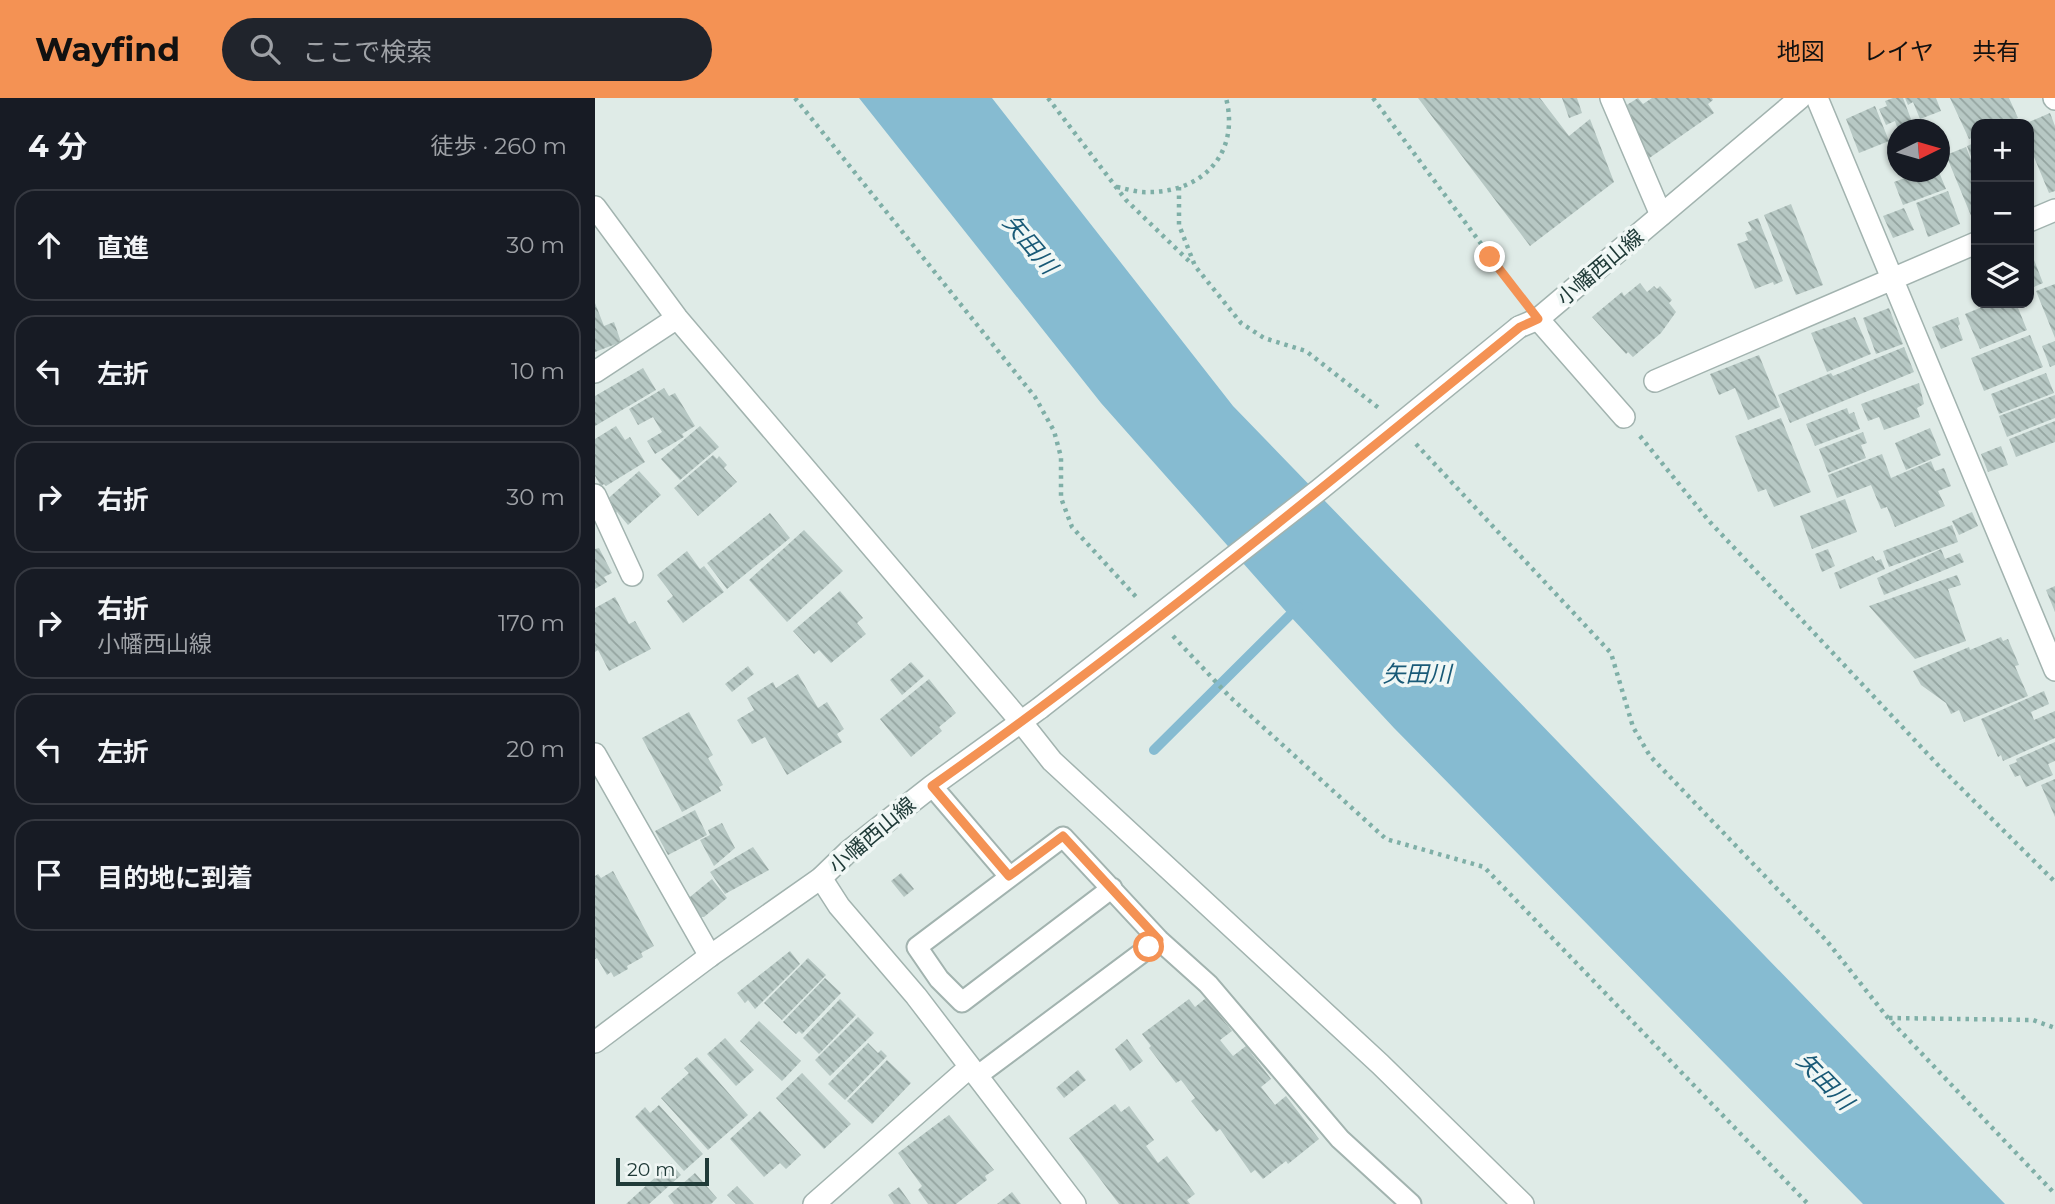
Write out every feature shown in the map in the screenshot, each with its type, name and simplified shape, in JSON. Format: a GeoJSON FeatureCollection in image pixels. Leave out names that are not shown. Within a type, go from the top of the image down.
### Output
{"type":"FeatureCollection","features":[{"type":"Feature","properties":{"kind":"street"},"geometry":{"type":"LineString","coordinates":[[1611,98],[1661,215]]}},
{"type":"Feature","properties":{"kind":"street","name":"小幡西山線"},"geometry":{"type":"LineString","coordinates":[[595,1042],[821,878],[849,851],[932,786],[1022,723],[1529,323],[1800,98]]}},
{"type":"Feature","properties":{"kind":"street"},"geometry":{"type":"LineString","coordinates":[[1817,98],[2055,670]]}},
{"type":"Feature","properties":{"kind":"street"},"geometry":{"type":"LineString","coordinates":[[595,207],[677,318],[1052,761],[1380,1063],[1523,1204]]}},
{"type":"Feature","properties":{"kind":"street"},"geometry":{"type":"LineString","coordinates":[[2034,219],[2055,210]]}},
{"type":"Feature","properties":{"kind":"street"},"geometry":{"type":"LineString","coordinates":[[1655,381],[1971,245]]}},
{"type":"Feature","properties":{"kind":"street"},"geometry":{"type":"LineString","coordinates":[[595,372],[677,318]]}},
{"type":"Feature","properties":{"kind":"street"},"geometry":{"type":"LineString","coordinates":[[1529,323],[1624,417]]}},
{"type":"Feature","properties":{"kind":"street"},"geometry":{"type":"LineString","coordinates":[[595,495],[632,575]]}},
{"type":"Feature","properties":{"kind":"street"},"geometry":{"type":"LineString","coordinates":[[595,754],[710,956]]}},
{"type":"Feature","properties":{"kind":"street"},"geometry":{"type":"LineString","coordinates":[[821,878],[839,906],[916,996],[1075,1204]]}},
{"type":"Feature","properties":{"kind":"street"},"geometry":{"type":"LineString","coordinates":[[814,1204],[973,1071]]}},
{"type":"Feature","properties":{"kind":"lane"},"geometry":{"type":"LineString","coordinates":[[932,786],[1009,876]]}},
{"type":"Feature","properties":{"kind":"lane"},"geometry":{"type":"LineString","coordinates":[[1112,888],[961,1002],[939,979],[917,947],[1063,836],[1112,888],[1159,940],[1208,984],[1340,1139],[1411,1204]]}},
{"type":"Feature","properties":{"kind":"lane"},"geometry":{"type":"LineString","coordinates":[[973,1071],[1159,940]]}},
{"type":"Feature","properties":{"kind":"lane"},"geometry":{"type":"LineString","coordinates":[[916,996],[939,979]]}},
{"type":"Feature","properties":{"kind":"path"},"geometry":{"type":"LineString","coordinates":[[795,98],[1035,397],[1054,431],[1061,457],[1061,498],[1072,527],[1147,608]]}},
{"type":"Feature","properties":{"kind":"path"},"geometry":{"type":"LineString","coordinates":[[1048,98],[1126,200],[1195,266],[1241,323],[1264,338],[1305,351],[1388,415]]}},
{"type":"Feature","properties":{"kind":"path"},"geometry":{"type":"LineString","coordinates":[[1117,187],[1149,192],[1179,187],[1191,184],[1215,166],[1226,146],[1230,126],[1226,98]]}},
{"type":"Feature","properties":{"kind":"path"},"geometry":{"type":"LineString","coordinates":[[1373,98],[1529,323]]}},
{"type":"Feature","properties":{"kind":"path"},"geometry":{"type":"LineString","coordinates":[[1179,187],[1179,225],[1195,266]]}},
{"type":"Feature","properties":{"kind":"path"},"geometry":{"type":"LineString","coordinates":[[1624,417],[1709,522],[1938,765],[2055,882]]}},
{"type":"Feature","properties":{"kind":"path"},"geometry":{"type":"LineString","coordinates":[[1407,435],[1611,653],[1633,727],[1650,756],[1826,940],[1888,1018],[2055,1194]]}},
{"type":"Feature","properties":{"kind":"path"},"geometry":{"type":"LineString","coordinates":[[1166,629],[1230,697],[1386,839],[1484,867],[1808,1204]]}},
{"type":"Feature","properties":{"kind":"path"},"geometry":{"type":"LineString","coordinates":[[1888,1018],[2033,1020],[2055,1028]]}},
{"type":"Feature","properties":{"kind":"water","name":"矢田川"},"geometry":{"type":"Polygon","coordinates":[[[859,98],[992,98],[1233,406],[2005,1204],[1863,1204],[1394,728],[1290,616],[1101,403],[859,98]]]}},
{"type":"Feature","properties":{"kind":"building"},"geometry":{"type":"Polygon","coordinates":[[[1418,98],[1540,98],[1569,136],[1590,119],[1614,182],[1530,246],[1418,98]]]}},
{"type":"Feature","properties":{"kind":"building"},"geometry":{"type":"Polygon","coordinates":[[[1562,98],[1577,98],[1582,113],[1569,118],[1562,98]]]}},
{"type":"Feature","properties":{"kind":"building"},"geometry":{"type":"Polygon","coordinates":[[[1638,98],[1643,104],[1652,98],[1712,98],[1708,104],[1714,113],[1648,159],[1627,116],[1631,114],[1625,106],[1638,98]]]}},
{"type":"Feature","properties":{"kind":"building"},"geometry":{"type":"Polygon","coordinates":[[[1903,98],[1911,119],[1887,119],[1886,125],[1879,109],[1887,106],[1885,101],[1903,98]]]}},
{"type":"Feature","properties":{"kind":"building"},"geometry":{"type":"Polygon","coordinates":[[[1905,98],[1936,98],[1941,111],[1920,119],[1913,102],[1908,105],[1905,98]]]}},
{"type":"Feature","properties":{"kind":"building"},"geometry":{"type":"Polygon","coordinates":[[[1950,98],[2009,98],[2018,118],[1971,119],[1969,139],[1950,98]]]}},
{"type":"Feature","properties":{"kind":"building"},"geometry":{"type":"Polygon","coordinates":[[[1875,106],[1887,142],[1859,153],[1846,119],[1875,106]]]}},
{"type":"Feature","properties":{"kind":"building"},"geometry":{"type":"Polygon","coordinates":[[[2050,113],[2055,126],[2055,191],[2049,193],[2034,157],[2034,120],[2050,113]]]}},
{"type":"Feature","properties":{"kind":"building"},"geometry":{"type":"Polygon","coordinates":[[[1966,147],[1971,160],[1971,216],[1950,165],[1950,153],[1966,147]]]}},
{"type":"Feature","properties":{"kind":"building"},"geometry":{"type":"Polygon","coordinates":[[[1894,182],[1943,182],[1946,189],[1903,205],[1894,182]]]}},
{"type":"Feature","properties":{"kind":"building"},"geometry":{"type":"Polygon","coordinates":[[[1948,191],[1960,224],[1928,237],[1916,203],[1948,191]]]}},
{"type":"Feature","properties":{"kind":"building"},"geometry":{"type":"Polygon","coordinates":[[[1791,204],[1823,285],[1796,295],[1764,215],[1791,204]]]}},
{"type":"Feature","properties":{"kind":"building"},"geometry":{"type":"Polygon","coordinates":[[[1904,208],[1914,230],[1893,238],[1883,216],[1904,208]]]}},
{"type":"Feature","properties":{"kind":"building"},"geometry":{"type":"Polygon","coordinates":[[[1758,218],[1783,281],[1755,289],[1737,244],[1748,240],[1745,233],[1752,230],[1748,222],[1758,218]]]}},
{"type":"Feature","properties":{"kind":"building"},"geometry":{"type":"Polygon","coordinates":[[[2034,260],[2043,283],[2034,287],[2034,260]]]}},
{"type":"Feature","properties":{"kind":"building"},"geometry":{"type":"Polygon","coordinates":[[[1640,283],[1647,292],[1654,286],[1657,289],[1660,286],[1672,300],[1669,303],[1676,312],[1661,333],[1633,357],[1628,352],[1626,354],[1592,317],[1622,292],[1624,296],[1640,283]]]}},
{"type":"Feature","properties":{"kind":"building"},"geometry":{"type":"Polygon","coordinates":[[[2055,284],[2055,338],[2036,291],[2055,284]]]}},
{"type":"Feature","properties":{"kind":"building"},"geometry":{"type":"Polygon","coordinates":[[[595,303],[604,326],[614,322],[621,342],[595,352],[595,303]]]}},
{"type":"Feature","properties":{"kind":"building"},"geometry":{"type":"Polygon","coordinates":[[[1889,308],[1903,344],[1876,354],[1863,318],[1889,308]]]}},
{"type":"Feature","properties":{"kind":"building"},"geometry":{"type":"Polygon","coordinates":[[[1980,308],[2018,308],[2027,330],[1980,349],[1965,314],[1980,308]]]}},
{"type":"Feature","properties":{"kind":"building"},"geometry":{"type":"Polygon","coordinates":[[[1855,317],[1871,354],[1827,372],[1811,333],[1855,317]]]}},
{"type":"Feature","properties":{"kind":"building"},"geometry":{"type":"Polygon","coordinates":[[[1958,317],[1963,340],[1941,349],[1932,327],[1958,317]]]}},
{"type":"Feature","properties":{"kind":"building"},"geometry":{"type":"Polygon","coordinates":[[[2030,335],[2043,367],[1984,391],[1971,358],[2030,335]]]}},
{"type":"Feature","properties":{"kind":"building"},"geometry":{"type":"Polygon","coordinates":[[[2055,341],[2055,365],[2050,367],[2042,346],[2055,341]]]}},
{"type":"Feature","properties":{"kind":"building"},"geometry":{"type":"Polygon","coordinates":[[[1904,347],[1914,372],[1790,423],[1778,395],[1904,347]]]}},
{"type":"Feature","properties":{"kind":"building"},"geometry":{"type":"Polygon","coordinates":[[[1759,355],[1780,407],[1748,420],[1735,388],[1719,395],[1710,374],[1759,355]]]}},
{"type":"Feature","properties":{"kind":"building"},"geometry":{"type":"Polygon","coordinates":[[[643,368],[656,390],[595,426],[595,396],[643,368]]]}},
{"type":"Feature","properties":{"kind":"building"},"geometry":{"type":"Polygon","coordinates":[[[2046,373],[2054,393],[1999,414],[1991,394],[2046,373]]]}},
{"type":"Feature","properties":{"kind":"building"},"geometry":{"type":"Polygon","coordinates":[[[1919,383],[1924,404],[1917,408],[1920,417],[1884,430],[1879,417],[1868,421],[1861,404],[1919,383]]]}},
{"type":"Feature","properties":{"kind":"building"},"geometry":{"type":"Polygon","coordinates":[[[664,388],[669,396],[675,393],[695,426],[682,434],[684,437],[655,454],[647,441],[662,432],[653,417],[638,425],[629,409],[664,388]]]}},
{"type":"Feature","properties":{"kind":"building"},"geometry":{"type":"Polygon","coordinates":[[[2055,395],[2055,418],[2007,437],[1999,416],[2055,395]]]}},
{"type":"Feature","properties":{"kind":"building"},"geometry":{"type":"Polygon","coordinates":[[[1847,408],[1849,414],[1854,412],[1860,429],[1815,446],[1806,424],[1847,408]]]}},
{"type":"Feature","properties":{"kind":"building"},"geometry":{"type":"Polygon","coordinates":[[[1781,418],[1811,492],[1774,507],[1766,489],[1758,492],[1735,436],[1781,418]]]}},
{"type":"Feature","properties":{"kind":"building"},"geometry":{"type":"Polygon","coordinates":[[[2055,421],[2055,442],[2016,457],[2009,439],[2055,421]]]}},
{"type":"Feature","properties":{"kind":"building"},"geometry":{"type":"Polygon","coordinates":[[[616,426],[625,440],[630,437],[645,462],[606,486],[601,486],[595,476],[595,439],[616,426]]]}},
{"type":"Feature","properties":{"kind":"building"},"geometry":{"type":"Polygon","coordinates":[[[700,426],[719,447],[680,480],[661,459],[700,426]]]}},
{"type":"Feature","properties":{"kind":"building"},"geometry":{"type":"Polygon","coordinates":[[[1930,428],[1941,455],[1906,470],[1895,443],[1930,428]]]}},
{"type":"Feature","properties":{"kind":"building"},"geometry":{"type":"Polygon","coordinates":[[[1863,432],[1867,443],[1861,445],[1866,458],[1828,473],[1819,449],[1863,432]]]}},
{"type":"Feature","properties":{"kind":"building"},"geometry":{"type":"Polygon","coordinates":[[[2001,446],[2008,465],[1988,472],[1981,454],[2001,446]]]}},
{"type":"Feature","properties":{"kind":"building"},"geometry":{"type":"Polygon","coordinates":[[[1882,454],[1891,478],[1931,461],[1935,471],[1944,468],[1951,486],[1938,491],[1945,506],[1895,527],[1887,507],[1881,509],[1871,485],[1837,498],[1828,475],[1882,454]]]}},
{"type":"Feature","properties":{"kind":"building"},"geometry":{"type":"Polygon","coordinates":[[[713,455],[717,459],[719,456],[727,465],[724,468],[737,482],[698,516],[674,488],[713,455]]]}},
{"type":"Feature","properties":{"kind":"building"},"geometry":{"type":"Polygon","coordinates":[[[639,471],[661,495],[628,525],[617,512],[614,515],[603,503],[639,471]]]}},
{"type":"Feature","properties":{"kind":"building"},"geometry":{"type":"Polygon","coordinates":[[[1845,499],[1857,532],[1812,549],[1800,516],[1845,499]]]}},
{"type":"Feature","properties":{"kind":"building"},"geometry":{"type":"Polygon","coordinates":[[[1972,512],[1978,526],[1959,535],[1952,521],[1972,512]]]}},
{"type":"Feature","properties":{"kind":"building"},"geometry":{"type":"Polygon","coordinates":[[[770,513],[790,538],[727,589],[707,563],[770,513]]]}},
{"type":"Feature","properties":{"kind":"building"},"geometry":{"type":"Polygon","coordinates":[[[1952,525],[1958,542],[1889,567],[1883,551],[1952,525]]]}},
{"type":"Feature","properties":{"kind":"building"},"geometry":{"type":"Polygon","coordinates":[[[804,530],[843,571],[787,622],[749,580],[804,530]]]}},
{"type":"Feature","properties":{"kind":"building"},"geometry":{"type":"Polygon","coordinates":[[[599,548],[612,573],[604,577],[607,582],[595,589],[595,549],[599,548]]]}},
{"type":"Feature","properties":{"kind":"building"},"geometry":{"type":"Polygon","coordinates":[[[1828,549],[1835,566],[1822,572],[1815,554],[1828,549]]]}},
{"type":"Feature","properties":{"kind":"building"},"geometry":{"type":"Polygon","coordinates":[[[1941,549],[1945,559],[1960,553],[1964,562],[1884,595],[1877,578],[1941,549]]]}},
{"type":"Feature","properties":{"kind":"building"},"geometry":{"type":"Polygon","coordinates":[[[687,551],[700,569],[704,566],[724,592],[683,623],[667,601],[673,596],[657,575],[687,551]]]}},
{"type":"Feature","properties":{"kind":"building"},"geometry":{"type":"Polygon","coordinates":[[[1873,556],[1876,561],[1881,559],[1885,569],[1840,589],[1834,573],[1873,556]]]}},
{"type":"Feature","properties":{"kind":"building"},"geometry":{"type":"Polygon","coordinates":[[[1957,575],[1961,585],[1948,589],[1966,641],[1915,659],[1869,606],[1957,575]]]}},
{"type":"Feature","properties":{"kind":"building"},"geometry":{"type":"Polygon","coordinates":[[[2055,586],[2055,612],[2046,590],[2055,586]]]}},
{"type":"Feature","properties":{"kind":"building"},"geometry":{"type":"Polygon","coordinates":[[[840,591],[863,618],[857,623],[866,634],[831,663],[819,650],[814,654],[793,631],[840,591]]]}},
{"type":"Feature","properties":{"kind":"building"},"geometry":{"type":"Polygon","coordinates":[[[615,597],[629,624],[635,621],[651,649],[609,671],[598,650],[595,652],[595,608],[615,597]]]}},
{"type":"Feature","properties":{"kind":"building"},"geometry":{"type":"Polygon","coordinates":[[[2001,637],[2003,641],[2008,639],[2019,665],[2015,666],[2028,696],[1964,722],[1959,710],[1951,714],[1946,703],[1921,685],[1913,671],[1969,647],[1970,650],[2001,637]]]}},
{"type":"Feature","properties":{"kind":"building"},"geometry":{"type":"Polygon","coordinates":[[[911,662],[924,676],[902,695],[890,680],[911,662]]]}},
{"type":"Feature","properties":{"kind":"building"},"geometry":{"type":"Polygon","coordinates":[[[748,666],[754,674],[732,692],[725,684],[748,666]]]}},
{"type":"Feature","properties":{"kind":"building"},"geometry":{"type":"Polygon","coordinates":[[[798,674],[818,708],[827,702],[844,729],[837,734],[842,742],[787,775],[765,737],[752,744],[737,720],[754,710],[747,698],[773,682],[776,688],[798,674]]]}},
{"type":"Feature","properties":{"kind":"building"},"geometry":{"type":"Polygon","coordinates":[[[929,679],[956,713],[939,727],[942,731],[911,757],[880,719],[929,679]]]}},
{"type":"Feature","properties":{"kind":"building"},"geometry":{"type":"Polygon","coordinates":[[[2044,691],[2049,704],[2031,712],[2034,720],[2055,711],[2055,738],[2003,761],[2001,755],[1998,757],[1981,719],[2044,691]]]}},
{"type":"Feature","properties":{"kind":"building"},"geometry":{"type":"Polygon","coordinates":[[[689,712],[713,755],[708,758],[723,785],[719,787],[721,791],[682,812],[642,738],[689,712]]]}},
{"type":"Feature","properties":{"kind":"building"},"geometry":{"type":"Polygon","coordinates":[[[2055,742],[2055,761],[2048,764],[2053,775],[2026,787],[2020,775],[2015,777],[2009,765],[2017,762],[2016,759],[2055,742]]]}},
{"type":"Feature","properties":{"kind":"building"},"geometry":{"type":"Polygon","coordinates":[[[2055,779],[2055,817],[2041,785],[2055,779]]]}},
{"type":"Feature","properties":{"kind":"building"},"geometry":{"type":"Polygon","coordinates":[[[695,810],[707,835],[668,855],[655,831],[695,810]]]}},
{"type":"Feature","properties":{"kind":"building"},"geometry":{"type":"Polygon","coordinates":[[[722,823],[735,848],[714,866],[700,840],[710,835],[708,830],[722,823]]]}},
{"type":"Feature","properties":{"kind":"building"},"geometry":{"type":"Polygon","coordinates":[[[753,847],[769,870],[725,894],[710,872],[753,847]]]}},
{"type":"Feature","properties":{"kind":"building"},"geometry":{"type":"Polygon","coordinates":[[[613,871],[654,946],[641,953],[643,957],[614,977],[611,972],[607,975],[597,958],[595,959],[595,876],[598,874],[601,878],[613,871]]]}},
{"type":"Feature","properties":{"kind":"building"},"geometry":{"type":"Polygon","coordinates":[[[901,873],[914,889],[904,897],[891,881],[901,873]]]}},
{"type":"Feature","properties":{"kind":"building"},"geometry":{"type":"Polygon","coordinates":[[[712,879],[727,898],[704,917],[698,917],[685,901],[712,879]]]}},
{"type":"Feature","properties":{"kind":"building"},"geometry":{"type":"Polygon","coordinates":[[[790,951],[800,964],[755,1009],[748,1000],[745,1003],[737,993],[790,951]]]}},
{"type":"Feature","properties":{"kind":"building"},"geometry":{"type":"Polygon","coordinates":[[[808,958],[826,975],[782,1020],[764,1003],[808,958]]]}},
{"type":"Feature","properties":{"kind":"building"},"geometry":{"type":"Polygon","coordinates":[[[825,978],[841,993],[802,1034],[799,1031],[796,1034],[783,1022],[825,978]]]}},
{"type":"Feature","properties":{"kind":"building"},"geometry":{"type":"Polygon","coordinates":[[[1206,998],[1232,1031],[1220,1040],[1233,1056],[1246,1046],[1271,1079],[1261,1087],[1275,1105],[1286,1096],[1319,1139],[1288,1164],[1286,1161],[1263,1179],[1255,1170],[1251,1173],[1220,1129],[1216,1132],[1191,1101],[1195,1098],[1181,1080],[1176,1083],[1149,1048],[1151,1046],[1142,1034],[1189,999],[1195,1007],[1206,998]]]}},
{"type":"Feature","properties":{"kind":"building"},"geometry":{"type":"Polygon","coordinates":[[[840,999],[856,1015],[819,1054],[803,1038],[840,999]]]}},
{"type":"Feature","properties":{"kind":"building"},"geometry":{"type":"Polygon","coordinates":[[[858,1017],[874,1033],[830,1076],[815,1060],[858,1017]]]}},
{"type":"Feature","properties":{"kind":"building"},"geometry":{"type":"Polygon","coordinates":[[[759,1021],[801,1061],[782,1081],[740,1041],[759,1021]]]}},
{"type":"Feature","properties":{"kind":"building"},"geometry":{"type":"Polygon","coordinates":[[[725,1038],[754,1070],[736,1086],[707,1054],[725,1038]]]}},
{"type":"Feature","properties":{"kind":"building"},"geometry":{"type":"Polygon","coordinates":[[[1127,1039],[1143,1061],[1130,1071],[1115,1049],[1127,1039]]]}},
{"type":"Feature","properties":{"kind":"building"},"geometry":{"type":"Polygon","coordinates":[[[868,1043],[878,1053],[881,1050],[887,1056],[845,1100],[828,1084],[868,1043]]]}},
{"type":"Feature","properties":{"kind":"building"},"geometry":{"type":"Polygon","coordinates":[[[697,1057],[748,1115],[708,1150],[661,1098],[689,1073],[684,1068],[697,1057]]]}},
{"type":"Feature","properties":{"kind":"building"},"geometry":{"type":"Polygon","coordinates":[[[887,1060],[911,1083],[872,1124],[847,1101],[887,1060]]]}},
{"type":"Feature","properties":{"kind":"building"},"geometry":{"type":"Polygon","coordinates":[[[1078,1070],[1086,1080],[1064,1098],[1056,1088],[1078,1070]]]}},
{"type":"Feature","properties":{"kind":"building"},"geometry":{"type":"Polygon","coordinates":[[[802,1073],[851,1124],[824,1149],[776,1098],[802,1073]]]}},
{"type":"Feature","properties":{"kind":"building"},"geometry":{"type":"Polygon","coordinates":[[[1115,1104],[1121,1112],[1129,1106],[1154,1140],[1146,1146],[1158,1163],[1167,1156],[1195,1194],[1187,1200],[1190,1204],[1119,1204],[1069,1138],[1115,1104]]]}},
{"type":"Feature","properties":{"kind":"building"},"geometry":{"type":"Polygon","coordinates":[[[659,1105],[703,1154],[684,1171],[635,1117],[645,1107],[650,1113],[659,1105]]]}},
{"type":"Feature","properties":{"kind":"building"},"geometry":{"type":"Polygon","coordinates":[[[760,1111],[801,1155],[786,1169],[780,1163],[764,1177],[730,1139],[760,1111]]]}},
{"type":"Feature","properties":{"kind":"building"},"geometry":{"type":"Polygon","coordinates":[[[949,1115],[994,1170],[985,1176],[987,1180],[956,1204],[928,1204],[918,1190],[922,1186],[898,1153],[949,1115]]]}},
{"type":"Feature","properties":{"kind":"building"},"geometry":{"type":"Polygon","coordinates":[[[671,1163],[681,1175],[649,1204],[626,1204],[671,1163]]]}},
{"type":"Feature","properties":{"kind":"building"},"geometry":{"type":"Polygon","coordinates":[[[695,1173],[717,1198],[711,1204],[674,1204],[668,1196],[695,1173]]]}},
{"type":"Feature","properties":{"kind":"building"},"geometry":{"type":"Polygon","coordinates":[[[737,1186],[754,1204],[736,1204],[727,1195],[737,1186]]]}},
{"type":"Feature","properties":{"kind":"building"},"geometry":{"type":"Polygon","coordinates":[[[899,1187],[911,1204],[894,1204],[888,1195],[899,1187]]]}},
{"type":"Feature","properties":{"kind":"building"},"geometry":{"type":"Polygon","coordinates":[[[1012,1192],[1021,1204],[997,1204],[1012,1192]]]}},
{"type":"Feature","properties":{"kind":"waterway"},"geometry":{"type":"LineString","coordinates":[[1154,750],[1298,607]]}},
{"type":"Feature","properties":{"kind":"route"},"geometry":{"type":"LineString","coordinates":[[1149,947],[1159,940],[1063,836],[1009,876],[932,786],[1022,723],[1319,490],[1520,327],[1538,319],[1490,257]]}}]}
